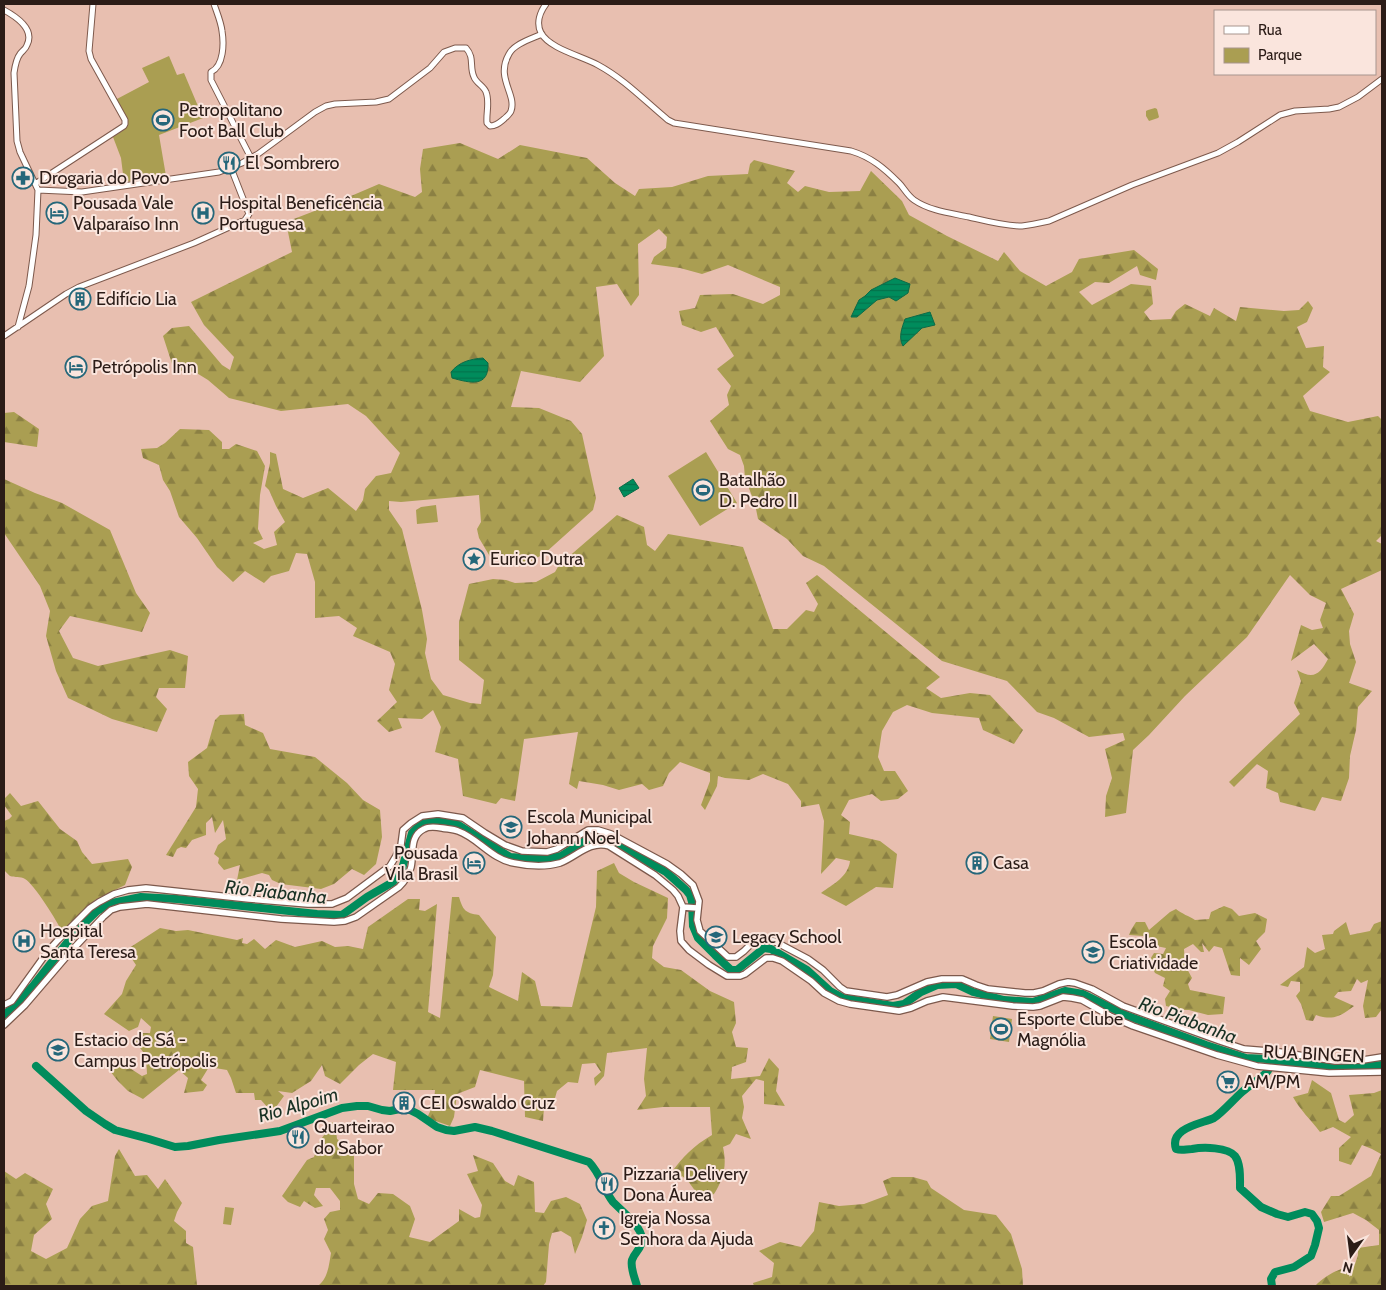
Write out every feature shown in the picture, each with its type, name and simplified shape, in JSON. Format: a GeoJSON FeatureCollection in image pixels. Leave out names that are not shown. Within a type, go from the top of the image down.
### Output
{"type":"FeatureCollection","features":[{"type":"Feature","properties":{"kind":"main road","name":"RUA BINGEN"},"geometry":{"type":"LineString","coordinates":[[4,1005],[12,1001],[48,951],[70,928],[90,908],[114,894],[146,888],[259,900],[332,904],[347,898],[390,866],[401,845],[403,830],[418,818],[429,814],[438,814],[463,818],[505,845],[526,851],[553,851],[562,848],[581,833],[588,830],[598,830],[611,834],[668,864],[693,884],[698,901],[697,920],[700,931],[728,957],[736,957],[751,944],[760,940],[774,941],[808,959],[846,991],[892,997],[927,982],[942,978],[962,978],[988,989],[1034,993],[1068,982],[1092,988],[1123,1006],[1244,1049],[1280,1052],[1335,1061],[1382,1057]]}},
{"type":"Feature","properties":{"kind":"main road"},"geometry":{"type":"LineString","coordinates":[[4,1025],[25,1005],[97,922],[111,910],[147,904],[280,919],[345,921],[356,917],[405,881],[411,868],[414,838],[422,830],[430,827],[457,830],[507,862],[524,865],[548,865],[561,862],[588,847],[603,844],[620,852],[667,885],[678,896],[683,907],[697,908]]}},
{"type":"Feature","properties":{"kind":"main road"},"geometry":{"type":"LineString","coordinates":[[401,845],[413,846]]}},
{"type":"Feature","properties":{"kind":"main road","name":"RUA BINGEN"},"geometry":{"type":"LineString","coordinates":[[683,907],[680,931],[681,941],[708,965],[727,976],[740,976],[766,958],[773,958],[782,961],[832,998],[850,1004],[899,1011],[943,997],[1033,1007],[1063,998],[1072,998],[1082,1000],[1110,1016],[1133,1026],[1261,1067],[1329,1073],[1382,1072]]}},
{"type":"Feature","properties":{"kind":"main road"},"geometry":{"type":"LineString","coordinates":[[1204,1050],[1208,1037]]}},
{"type":"Feature","properties":{"kind":"street"},"geometry":{"type":"LineString","coordinates":[[35,184],[125,124],[125,120],[91,59],[89,51],[93,4]]}},
{"type":"Feature","properties":{"kind":"street"},"geometry":{"type":"LineString","coordinates":[[214,4],[222,32],[223,45],[219,66],[212,72],[211,80],[251,158]]}},
{"type":"Feature","properties":{"kind":"street"},"geometry":{"type":"LineString","coordinates":[[546,4],[539,17],[539,27],[542,34],[551,43],[610,71],[674,123],[851,151],[868,157],[877,163],[900,184],[912,199],[928,207],[1000,224],[1021,226],[1048,221],[1218,152],[1238,142],[1280,115],[1295,111],[1339,107],[1358,97],[1382,79]]}},
{"type":"Feature","properties":{"kind":"street"},"geometry":{"type":"LineString","coordinates":[[4,10],[13,14],[22,22],[28,34],[27,46],[19,54],[16,62],[14,80],[17,141],[20,152],[38,190],[36,235],[30,276],[18,327]]}},
{"type":"Feature","properties":{"kind":"street"},"geometry":{"type":"LineString","coordinates":[[38,190],[82,192],[190,177],[231,168],[251,158],[326,106],[376,102],[389,99],[430,68],[444,52],[460,47],[466,48],[470,53],[473,76],[486,92],[488,104],[487,123],[490,126],[494,126],[507,117],[511,111],[512,102],[503,67],[509,53],[519,45],[542,34]]}},
{"type":"Feature","properties":{"kind":"street"},"geometry":{"type":"LineString","coordinates":[[4,336],[66,294],[212,236],[245,220],[249,214],[231,168]]}},
{"type":"Feature","properties":{"kind":"green space","name":"Petropolitano Foot Ball Club"},"geometry":{"type":"Polygon","coordinates":[[[169,56],[177,75],[184,73],[203,118],[159,135],[166,176],[124,182],[121,158],[113,137],[125,129],[128,121],[115,100],[149,82],[142,68],[169,56]]]}},
{"type":"Feature","properties":{"kind":"green space"},"geometry":{"type":"Polygon","coordinates":[[[1155,108],[1159,117],[1149,121],[1146,111],[1155,108]]]}},
{"type":"Feature","properties":{"kind":"green space"},"geometry":{"type":"Polygon","coordinates":[[[460,143],[498,159],[520,145],[587,158],[615,183],[635,196],[639,189],[672,187],[708,176],[748,174],[750,164],[754,160],[795,171],[787,183],[798,192],[805,186],[829,192],[860,191],[871,171],[902,201],[909,215],[998,261],[1004,252],[1020,271],[1046,286],[1072,272],[1079,259],[1134,250],[1158,269],[1156,280],[1140,275],[1137,266],[1109,283],[1095,282],[1079,292],[1092,305],[1131,284],[1151,286],[1153,304],[1144,312],[1150,320],[1171,319],[1176,311],[1185,304],[1210,316],[1214,308],[1236,321],[1240,307],[1284,311],[1299,310],[1308,301],[1313,308],[1307,322],[1297,327],[1306,348],[1324,346],[1323,367],[1330,372],[1303,396],[1310,411],[1348,422],[1378,416],[1382,420],[1382,535],[1376,541],[1382,544],[1382,570],[1341,589],[1354,614],[1349,631],[1350,644],[1356,662],[1349,683],[1372,691],[1358,707],[1356,730],[1350,756],[1349,778],[1341,801],[1322,797],[1315,811],[1280,802],[1278,793],[1266,788],[1268,771],[1257,764],[1234,787],[1229,782],[1300,714],[1294,703],[1301,681],[1297,670],[1308,675],[1316,674],[1328,659],[1314,644],[1291,661],[1301,625],[1312,630],[1323,628],[1320,620],[1326,603],[1310,595],[1290,575],[1247,637],[1185,696],[1133,750],[1126,813],[1105,817],[1106,796],[1112,778],[1105,749],[1125,740],[1123,733],[1089,737],[1054,718],[1037,712],[1007,681],[942,661],[824,566],[803,556],[787,539],[758,519],[740,455],[728,449],[710,421],[729,405],[727,395],[731,386],[717,369],[734,356],[716,327],[701,332],[682,325],[679,311],[695,308],[700,295],[733,294],[763,304],[780,295],[780,287],[728,265],[702,274],[680,268],[651,264],[654,257],[666,248],[667,237],[659,229],[638,244],[639,295],[631,306],[617,284],[596,287],[604,356],[580,382],[521,371],[511,407],[539,408],[571,421],[582,434],[596,498],[593,510],[544,554],[525,564],[502,557],[492,560],[479,538],[477,529],[481,522],[479,495],[401,502],[389,501],[389,510],[402,529],[422,610],[427,639],[425,653],[431,679],[443,695],[470,703],[481,704],[484,680],[459,660],[459,622],[469,584],[493,579],[515,583],[536,582],[555,572],[559,565],[617,515],[644,527],[647,545],[655,551],[668,534],[743,547],[773,629],[787,629],[806,610],[814,612],[818,604],[806,583],[817,575],[940,677],[926,688],[941,698],[970,693],[990,695],[1023,730],[1014,744],[983,730],[979,718],[932,713],[907,705],[893,712],[882,731],[878,757],[884,771],[895,771],[908,791],[898,799],[881,801],[872,794],[849,800],[841,815],[850,822],[849,834],[880,841],[897,854],[893,888],[876,887],[846,906],[821,893],[843,876],[849,867],[850,861],[836,858],[821,874],[824,821],[819,804],[801,807],[801,801],[788,784],[763,774],[749,780],[718,776],[717,786],[705,810],[701,805],[710,781],[710,773],[680,762],[669,773],[663,786],[649,790],[642,784],[619,790],[579,781],[577,789],[569,784],[578,732],[524,739],[515,801],[501,798],[496,804],[463,796],[458,759],[435,752],[441,727],[433,710],[422,719],[398,718],[402,728],[389,732],[377,721],[397,702],[389,690],[395,664],[390,652],[353,636],[357,628],[339,616],[315,618],[315,582],[307,554],[296,553],[289,571],[271,576],[264,583],[245,571],[233,582],[217,567],[197,538],[179,517],[170,491],[163,480],[159,465],[143,458],[141,449],[157,448],[180,429],[209,430],[222,442],[222,449],[229,449],[236,444],[257,451],[265,466],[260,495],[258,529],[263,539],[253,543],[264,549],[277,545],[274,532],[285,522],[269,490],[265,486],[270,463],[270,452],[276,454],[283,489],[303,498],[328,488],[356,511],[363,500],[365,489],[376,476],[391,473],[400,453],[366,416],[348,404],[281,411],[229,398],[208,380],[195,372],[174,370],[163,336],[172,328],[189,326],[222,365],[230,370],[234,357],[204,325],[191,302],[292,252],[286,222],[379,184],[415,197],[422,192],[420,169],[423,149],[460,143]]]}},
{"type":"Feature","properties":{"kind":"green space"},"geometry":{"type":"Polygon","coordinates":[[[14,412],[39,429],[37,447],[4,442],[4,413],[14,412]]]}},
{"type":"Feature","properties":{"kind":"green space","name":"Batalhão D. Pedro II"},"geometry":{"type":"Polygon","coordinates":[[[706,452],[737,503],[700,526],[668,476],[706,452]]]}},
{"type":"Feature","properties":{"kind":"green space"},"geometry":{"type":"Polygon","coordinates":[[[4,479],[62,503],[110,530],[136,593],[150,613],[142,632],[70,616],[59,631],[73,658],[98,666],[170,650],[188,656],[185,688],[159,688],[156,697],[167,709],[157,732],[112,719],[68,698],[56,671],[46,636],[50,611],[40,586],[4,533],[4,479]]]}},
{"type":"Feature","properties":{"kind":"green space"},"geometry":{"type":"Polygon","coordinates":[[[436,505],[438,522],[417,524],[416,510],[421,507],[436,505]]]}},
{"type":"Feature","properties":{"kind":"green space"},"geometry":{"type":"Polygon","coordinates":[[[244,714],[245,725],[263,733],[270,749],[315,757],[347,783],[363,800],[380,810],[382,837],[376,864],[364,875],[352,869],[334,884],[321,889],[281,884],[272,880],[269,875],[262,873],[237,880],[240,865],[224,870],[218,863],[219,858],[214,854],[218,845],[226,839],[223,820],[215,833],[212,817],[206,823],[206,835],[192,840],[186,848],[181,847],[177,849],[173,857],[166,855],[196,807],[198,789],[189,776],[188,762],[207,748],[215,720],[220,715],[244,714]]]}},
{"type":"Feature","properties":{"kind":"green space"},"geometry":{"type":"Polygon","coordinates":[[[10,793],[21,806],[38,801],[60,829],[77,841],[82,852],[92,864],[128,859],[132,867],[125,885],[95,900],[62,932],[56,920],[29,882],[23,878],[10,876],[4,870],[4,821],[12,816],[4,805],[4,799],[10,793]]]}},
{"type":"Feature","properties":{"kind":"green space"},"geometry":{"type":"Polygon","coordinates":[[[614,863],[619,873],[668,898],[667,918],[653,946],[652,958],[664,967],[681,970],[710,991],[734,1002],[736,1023],[732,1032],[736,1047],[748,1048],[746,1062],[732,1067],[731,1079],[760,1076],[769,1058],[779,1069],[776,1091],[785,1106],[764,1104],[764,1081],[756,1079],[742,1096],[744,1107],[742,1118],[751,1139],[736,1134],[730,1144],[723,1147],[724,1171],[714,1194],[701,1199],[682,1176],[677,1180],[670,1174],[689,1152],[712,1135],[710,1107],[663,1107],[637,1110],[646,1096],[644,1079],[647,1048],[607,1053],[604,1076],[595,1086],[594,1078],[601,1072],[595,1063],[582,1064],[578,1083],[568,1082],[557,1091],[553,1105],[544,1108],[543,1121],[525,1117],[524,1081],[480,1070],[475,1087],[457,1094],[454,1117],[450,1126],[427,1118],[434,1103],[435,1090],[393,1090],[396,1062],[373,1054],[340,1084],[325,1076],[322,1065],[311,1081],[292,1093],[278,1091],[284,1096],[276,1107],[269,1109],[261,1100],[255,1100],[254,1093],[236,1093],[227,1070],[209,1067],[201,1080],[207,1085],[203,1091],[184,1093],[188,1078],[179,1070],[143,1099],[128,1091],[107,1067],[125,1065],[142,1076],[147,1074],[146,1056],[135,1041],[140,1033],[150,1033],[151,1027],[141,1018],[138,1027],[129,1031],[104,1014],[122,994],[126,981],[136,965],[126,950],[160,928],[176,931],[188,930],[237,940],[243,938],[242,943],[247,944],[254,939],[265,949],[276,940],[295,947],[322,941],[335,947],[348,946],[363,949],[368,927],[408,899],[420,899],[419,910],[425,911],[437,904],[428,1012],[440,1018],[452,897],[459,897],[465,910],[479,915],[496,937],[493,975],[489,987],[518,1001],[522,972],[535,981],[541,1006],[572,1007],[596,907],[597,871],[614,863]]]}},
{"type":"Feature","properties":{"kind":"green space"},"geometry":{"type":"Polygon","coordinates":[[[1224,906],[1232,909],[1239,916],[1255,913],[1267,919],[1265,932],[1256,941],[1261,949],[1249,965],[1240,958],[1240,976],[1231,975],[1222,948],[1214,946],[1209,952],[1202,943],[1204,952],[1201,952],[1193,944],[1184,949],[1185,965],[1192,978],[1188,984],[1190,990],[1225,997],[1223,1014],[1208,1015],[1166,1006],[1165,999],[1170,991],[1163,986],[1165,978],[1155,973],[1149,961],[1154,953],[1163,954],[1166,948],[1151,945],[1143,936],[1129,935],[1131,930],[1136,922],[1145,922],[1149,930],[1176,909],[1195,920],[1209,919],[1211,912],[1224,906]]]}},
{"type":"Feature","properties":{"kind":"green space"},"geometry":{"type":"Polygon","coordinates":[[[1382,921],[1382,1009],[1376,1017],[1365,1018],[1363,1006],[1368,980],[1361,983],[1357,979],[1351,991],[1338,992],[1334,997],[1354,1006],[1336,1016],[1327,1018],[1316,1015],[1313,1021],[1306,1020],[1301,1004],[1296,996],[1300,991],[1300,982],[1291,981],[1288,987],[1280,985],[1304,967],[1307,947],[1315,953],[1325,949],[1322,935],[1333,934],[1334,931],[1346,922],[1350,935],[1370,931],[1374,924],[1382,921]]]}},
{"type":"Feature","properties":{"kind":"green space","name":"Esporte Clube Magnólia"},"geometry":{"type":"Polygon","coordinates":[[[993,1016],[1012,1019],[1009,1042],[990,1039],[993,1016]]]}},
{"type":"Feature","properties":{"kind":"green space"},"geometry":{"type":"Polygon","coordinates":[[[1312,1080],[1331,1093],[1339,1120],[1345,1123],[1354,1115],[1349,1095],[1374,1093],[1382,1090],[1381,1286],[1315,1286],[1338,1270],[1355,1264],[1358,1248],[1379,1245],[1379,1230],[1366,1220],[1353,1213],[1324,1222],[1321,1212],[1331,1196],[1339,1196],[1371,1176],[1381,1154],[1362,1145],[1351,1165],[1339,1161],[1339,1148],[1351,1137],[1333,1127],[1320,1132],[1293,1097],[1308,1093],[1312,1080]]]}},
{"type":"Feature","properties":{"kind":"green space"},"geometry":{"type":"Polygon","coordinates":[[[328,1122],[335,1123],[337,1139],[354,1151],[354,1184],[358,1199],[369,1204],[378,1193],[393,1194],[410,1206],[415,1219],[409,1237],[430,1242],[459,1221],[459,1209],[475,1218],[480,1217],[482,1205],[467,1174],[478,1171],[473,1155],[493,1163],[505,1181],[514,1186],[518,1175],[534,1182],[535,1212],[544,1213],[551,1201],[566,1197],[580,1204],[587,1220],[575,1254],[571,1237],[561,1231],[552,1233],[549,1244],[546,1282],[543,1286],[318,1286],[326,1275],[331,1253],[324,1239],[328,1230],[324,1219],[330,1212],[340,1210],[340,1201],[330,1188],[316,1188],[314,1195],[323,1206],[315,1208],[304,1201],[300,1207],[288,1202],[282,1196],[307,1160],[314,1157],[319,1142],[327,1131],[328,1122]]]}},
{"type":"Feature","properties":{"kind":"green space"},"geometry":{"type":"Polygon","coordinates":[[[119,1149],[135,1176],[147,1175],[158,1189],[165,1179],[182,1203],[174,1221],[186,1231],[186,1243],[193,1247],[197,1285],[199,1286],[4,1286],[4,1171],[16,1179],[25,1173],[53,1189],[46,1204],[52,1219],[34,1235],[31,1251],[46,1259],[67,1248],[80,1219],[92,1206],[108,1201],[115,1156],[119,1149]]]}},
{"type":"Feature","properties":{"kind":"green space"},"geometry":{"type":"Polygon","coordinates":[[[892,1177],[913,1177],[927,1181],[931,1188],[964,1210],[996,1215],[1011,1234],[1022,1269],[1023,1286],[754,1286],[753,1283],[772,1277],[774,1263],[759,1251],[780,1242],[801,1247],[814,1231],[819,1202],[839,1206],[864,1204],[888,1195],[883,1181],[892,1177]]]}},
{"type":"Feature","properties":{"kind":"green space"},"geometry":{"type":"Polygon","coordinates":[[[225,1207],[234,1208],[231,1225],[223,1224],[225,1207]]]}},
{"type":"Feature","properties":{"kind":"shaded area"},"geometry":{"type":"Polygon","coordinates":[[[895,278],[910,284],[908,293],[896,301],[889,297],[877,300],[857,317],[851,317],[859,300],[871,290],[895,278]]]}},
{"type":"Feature","properties":{"kind":"shaded area"},"geometry":{"type":"Polygon","coordinates":[[[930,312],[935,325],[922,328],[903,346],[901,336],[905,319],[930,312]]]}},
{"type":"Feature","properties":{"kind":"shaded area"},"geometry":{"type":"Polygon","coordinates":[[[483,358],[488,363],[485,377],[482,380],[472,382],[452,378],[451,372],[461,363],[483,358]]]}},
{"type":"Feature","properties":{"kind":"shaded area"},"geometry":{"type":"Polygon","coordinates":[[[633,479],[639,488],[624,497],[619,488],[633,479]]]}},
{"type":"Feature","properties":{"kind":"waterway","name":"Rio Piabanha"},"geometry":{"type":"LineString","coordinates":[[4,1015],[33,986],[77,930],[97,911],[112,903],[141,897],[342,915],[367,897],[393,882],[402,869],[412,833],[421,824],[438,821],[455,823],[510,857],[539,859],[561,856],[586,840],[598,838],[609,840],[666,872],[686,890],[692,902],[693,926],[698,938],[731,970],[737,970],[764,948],[771,949],[807,970],[830,991],[843,998],[893,1006],[904,1004],[921,992],[937,985],[956,984],[973,992],[1004,1000],[1033,1002],[1065,991],[1083,994],[1128,1016],[1246,1058],[1327,1067],[1382,1065]]}},
{"type":"Feature","properties":{"kind":"waterway","name":"Rio Piabanha"},"geometry":{"type":"LineString","coordinates":[[1268,1062],[1270,1065],[1267,1072],[1221,1112],[1214,1118],[1188,1128],[1177,1136],[1175,1142],[1176,1149],[1178,1150],[1215,1148],[1232,1153],[1238,1163],[1240,1188],[1261,1207],[1288,1217],[1305,1212],[1312,1214],[1317,1221],[1319,1228],[1311,1256],[1294,1267],[1275,1272],[1271,1279],[1272,1286]]}},
{"type":"Feature","properties":{"kind":"waterway","name":"Rio Alpoim"},"geometry":{"type":"LineString","coordinates":[[36,1066],[86,1111],[115,1130],[175,1147],[280,1131],[342,1108],[368,1106],[390,1111],[410,1110],[437,1127],[446,1130],[454,1131],[475,1127],[589,1162],[597,1172],[613,1202],[631,1219],[641,1234],[641,1245],[632,1260],[632,1270],[637,1286]]}},
{"type":"Feature","properties":{"kind":"place","name":"Petropolitano Foot Ball Club"},"geometry":{"type":"Point","coordinates":[163,120]}},
{"type":"Feature","properties":{"kind":"place","name":"El Sombrero"},"geometry":{"type":"Point","coordinates":[229,163]}},
{"type":"Feature","properties":{"kind":"place","name":"Drogaria do Povo"},"geometry":{"type":"Point","coordinates":[23,178]}},
{"type":"Feature","properties":{"kind":"place","name":"Pousada Vale Valparaíso Inn"},"geometry":{"type":"Point","coordinates":[57,213]}},
{"type":"Feature","properties":{"kind":"place","name":"Hospital Beneficência Portuguesa"},"geometry":{"type":"Point","coordinates":[203,213]}},
{"type":"Feature","properties":{"kind":"place","name":"Edifício Lia"},"geometry":{"type":"Point","coordinates":[80,299]}},
{"type":"Feature","properties":{"kind":"place","name":"Petrópolis Inn"},"geometry":{"type":"Point","coordinates":[76,367]}},
{"type":"Feature","properties":{"kind":"place","name":"Batalhão D. Pedro II"},"geometry":{"type":"Point","coordinates":[703,490]}},
{"type":"Feature","properties":{"kind":"place","name":"Eurico Dutra"},"geometry":{"type":"Point","coordinates":[474,559]}},
{"type":"Feature","properties":{"kind":"place","name":"Escola Municipal Johann Noel"},"geometry":{"type":"Point","coordinates":[511,827]}},
{"type":"Feature","properties":{"kind":"place","name":"Pousada Vila Brasil"},"geometry":{"type":"Point","coordinates":[474,863]}},
{"type":"Feature","properties":{"kind":"place","name":"Casa"},"geometry":{"type":"Point","coordinates":[977,863]}},
{"type":"Feature","properties":{"kind":"place","name":"Legacy School"},"geometry":{"type":"Point","coordinates":[716,937]}},
{"type":"Feature","properties":{"kind":"place","name":"Hospital Santa Teresa"},"geometry":{"type":"Point","coordinates":[24,941]}},
{"type":"Feature","properties":{"kind":"place","name":"Escola Criatividade"},"geometry":{"type":"Point","coordinates":[1093,952]}},
{"type":"Feature","properties":{"kind":"place","name":"Esporte Clube Magnólia"},"geometry":{"type":"Point","coordinates":[1001,1029]}},
{"type":"Feature","properties":{"kind":"place","name":"Estacio de Sá - Campus Petrópolis"},"geometry":{"type":"Point","coordinates":[58,1050]}},
{"type":"Feature","properties":{"kind":"place","name":"AM/PM"},"geometry":{"type":"Point","coordinates":[1228,1082]}},
{"type":"Feature","properties":{"kind":"place","name":"CEI Oswaldo Cruz"},"geometry":{"type":"Point","coordinates":[404,1103]}},
{"type":"Feature","properties":{"kind":"place","name":"Quarteirao do Sabor"},"geometry":{"type":"Point","coordinates":[298,1137]}},
{"type":"Feature","properties":{"kind":"place","name":"Pizzaria Delivery Dona Áurea"},"geometry":{"type":"Point","coordinates":[607,1184]}},
{"type":"Feature","properties":{"kind":"place","name":"Igreja Nossa Senhora da Ajuda"},"geometry":{"type":"Point","coordinates":[604,1228]}}]}
